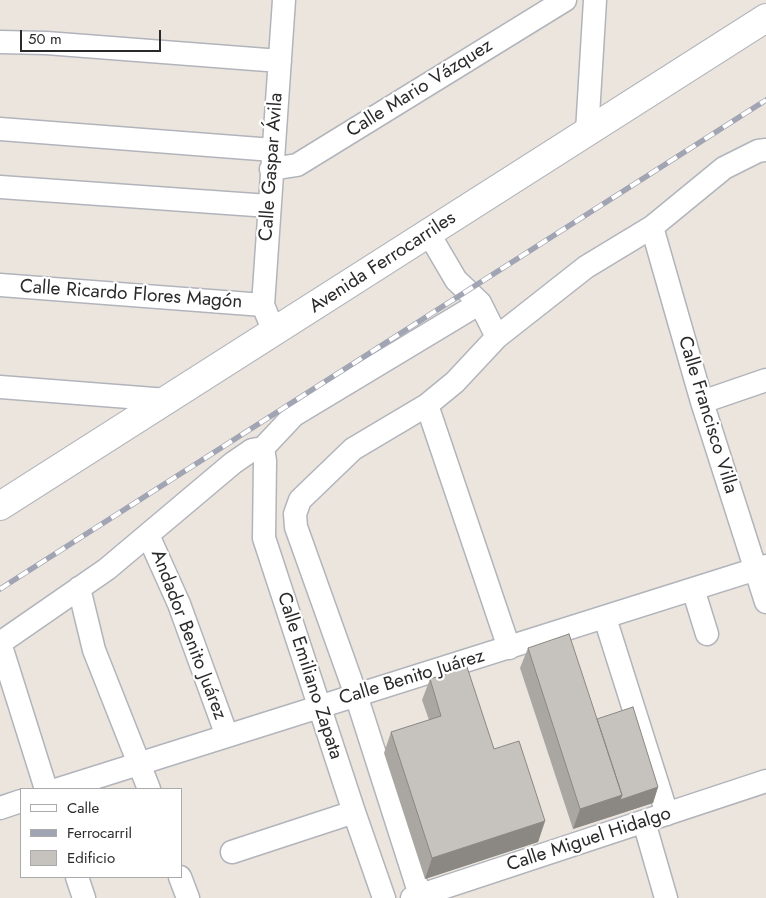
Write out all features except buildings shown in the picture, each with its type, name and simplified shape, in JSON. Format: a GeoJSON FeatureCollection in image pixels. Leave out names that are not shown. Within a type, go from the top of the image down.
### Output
{"type":"FeatureCollection","features":[{"type":"Feature","properties":{"kind":"street","name":"Calle Gaspar Ávila"},"geometry":{"type":"LineString","coordinates":[[274,332],[263,305],[284,0]]}},
{"type":"Feature","properties":{"kind":"street","name":"Calle Mario Vázquez"},"geometry":{"type":"LineString","coordinates":[[0,129],[272,160],[296,165],[564,0]]}},
{"type":"Feature","properties":{"kind":"street"},"geometry":{"type":"LineString","coordinates":[[587,132],[595,0]]}},
{"type":"Feature","properties":{"kind":"street","name":"Avenida Ferrocarriles"},"geometry":{"type":"LineString","coordinates":[[0,506],[766,18]]}},
{"type":"Feature","properties":{"kind":"street"},"geometry":{"type":"LineString","coordinates":[[0,42],[46,43],[280,61]]}},
{"type":"Feature","properties":{"kind":"street"},"geometry":{"type":"LineString","coordinates":[[416,897],[356,695],[296,527],[295,514],[300,500],[354,449],[427,405],[454,382],[497,337],[586,267],[652,227],[724,168],[763,149]]}},
{"type":"Feature","properties":{"kind":"street"},"geometry":{"type":"LineString","coordinates":[[0,187],[269,206]]}},
{"type":"Feature","properties":{"kind":"street","name":"Calle Francisco Villa"},"geometry":{"type":"LineString","coordinates":[[652,227],[702,402],[761,568],[766,602]]}},
{"type":"Feature","properties":{"kind":"street"},"geometry":{"type":"LineString","coordinates":[[429,234],[456,280],[480,303],[497,337]]}},
{"type":"Feature","properties":{"kind":"street","name":"Calle Ricardo Flores Magón"},"geometry":{"type":"LineString","coordinates":[[0,285],[263,305]]}},
{"type":"Feature","properties":{"kind":"street"},"geometry":{"type":"LineString","coordinates":[[46,788],[0,643],[107,569],[233,464],[252,450],[263,448],[294,415],[480,303]]}},
{"type":"Feature","properties":{"kind":"street"},"geometry":{"type":"LineString","coordinates":[[702,402],[766,380]]}},
{"type":"Feature","properties":{"kind":"street"},"geometry":{"type":"LineString","coordinates":[[0,387],[167,400]]}},
{"type":"Feature","properties":{"kind":"street"},"geometry":{"type":"LineString","coordinates":[[427,405],[509,648]]}},
{"type":"Feature","properties":{"kind":"street","name":"Calle Emiliano Zapata"},"geometry":{"type":"LineString","coordinates":[[263,448],[265,461],[264,538],[384,898]]}},
{"type":"Feature","properties":{"kind":"street","name":"Andador Benito Juárez"},"geometry":{"type":"LineString","coordinates":[[148,535],[179,604],[227,736]]}},
{"type":"Feature","properties":{"kind":"street","name":"Calle Benito Juárez"},"geometry":{"type":"LineString","coordinates":[[62,788],[761,568]]}},
{"type":"Feature","properties":{"kind":"street"},"geometry":{"type":"LineString","coordinates":[[79,588],[94,650],[150,788]]}},
{"type":"Feature","properties":{"kind":"street"},"geometry":{"type":"LineString","coordinates":[[693,589],[707,634]]}},
{"type":"Feature","properties":{"kind":"street"},"geometry":{"type":"LineString","coordinates":[[605,618],[667,814]]}},
{"type":"Feature","properties":{"kind":"street","name":"Calle Miguel Hidalgo"},"geometry":{"type":"LineString","coordinates":[[416,897],[766,781]]}},
{"type":"Feature","properties":{"kind":"street"},"geometry":{"type":"LineString","coordinates":[[0,808],[20,801]]}},
{"type":"Feature","properties":{"kind":"street"},"geometry":{"type":"LineString","coordinates":[[232,852],[354,812]]}},
{"type":"Feature","properties":{"kind":"street"},"geometry":{"type":"LineString","coordinates":[[644,822],[666,898]]}},
{"type":"Feature","properties":{"kind":"street"},"geometry":{"type":"LineString","coordinates":[[77,878],[84,898]]}},
{"type":"Feature","properties":{"kind":"street"},"geometry":{"type":"LineString","coordinates":[[180,878],[188,898]]}},
{"type":"Feature","properties":{"kind":"railway"},"geometry":{"type":"LineString","coordinates":[[0,589],[766,100]]}}]}
